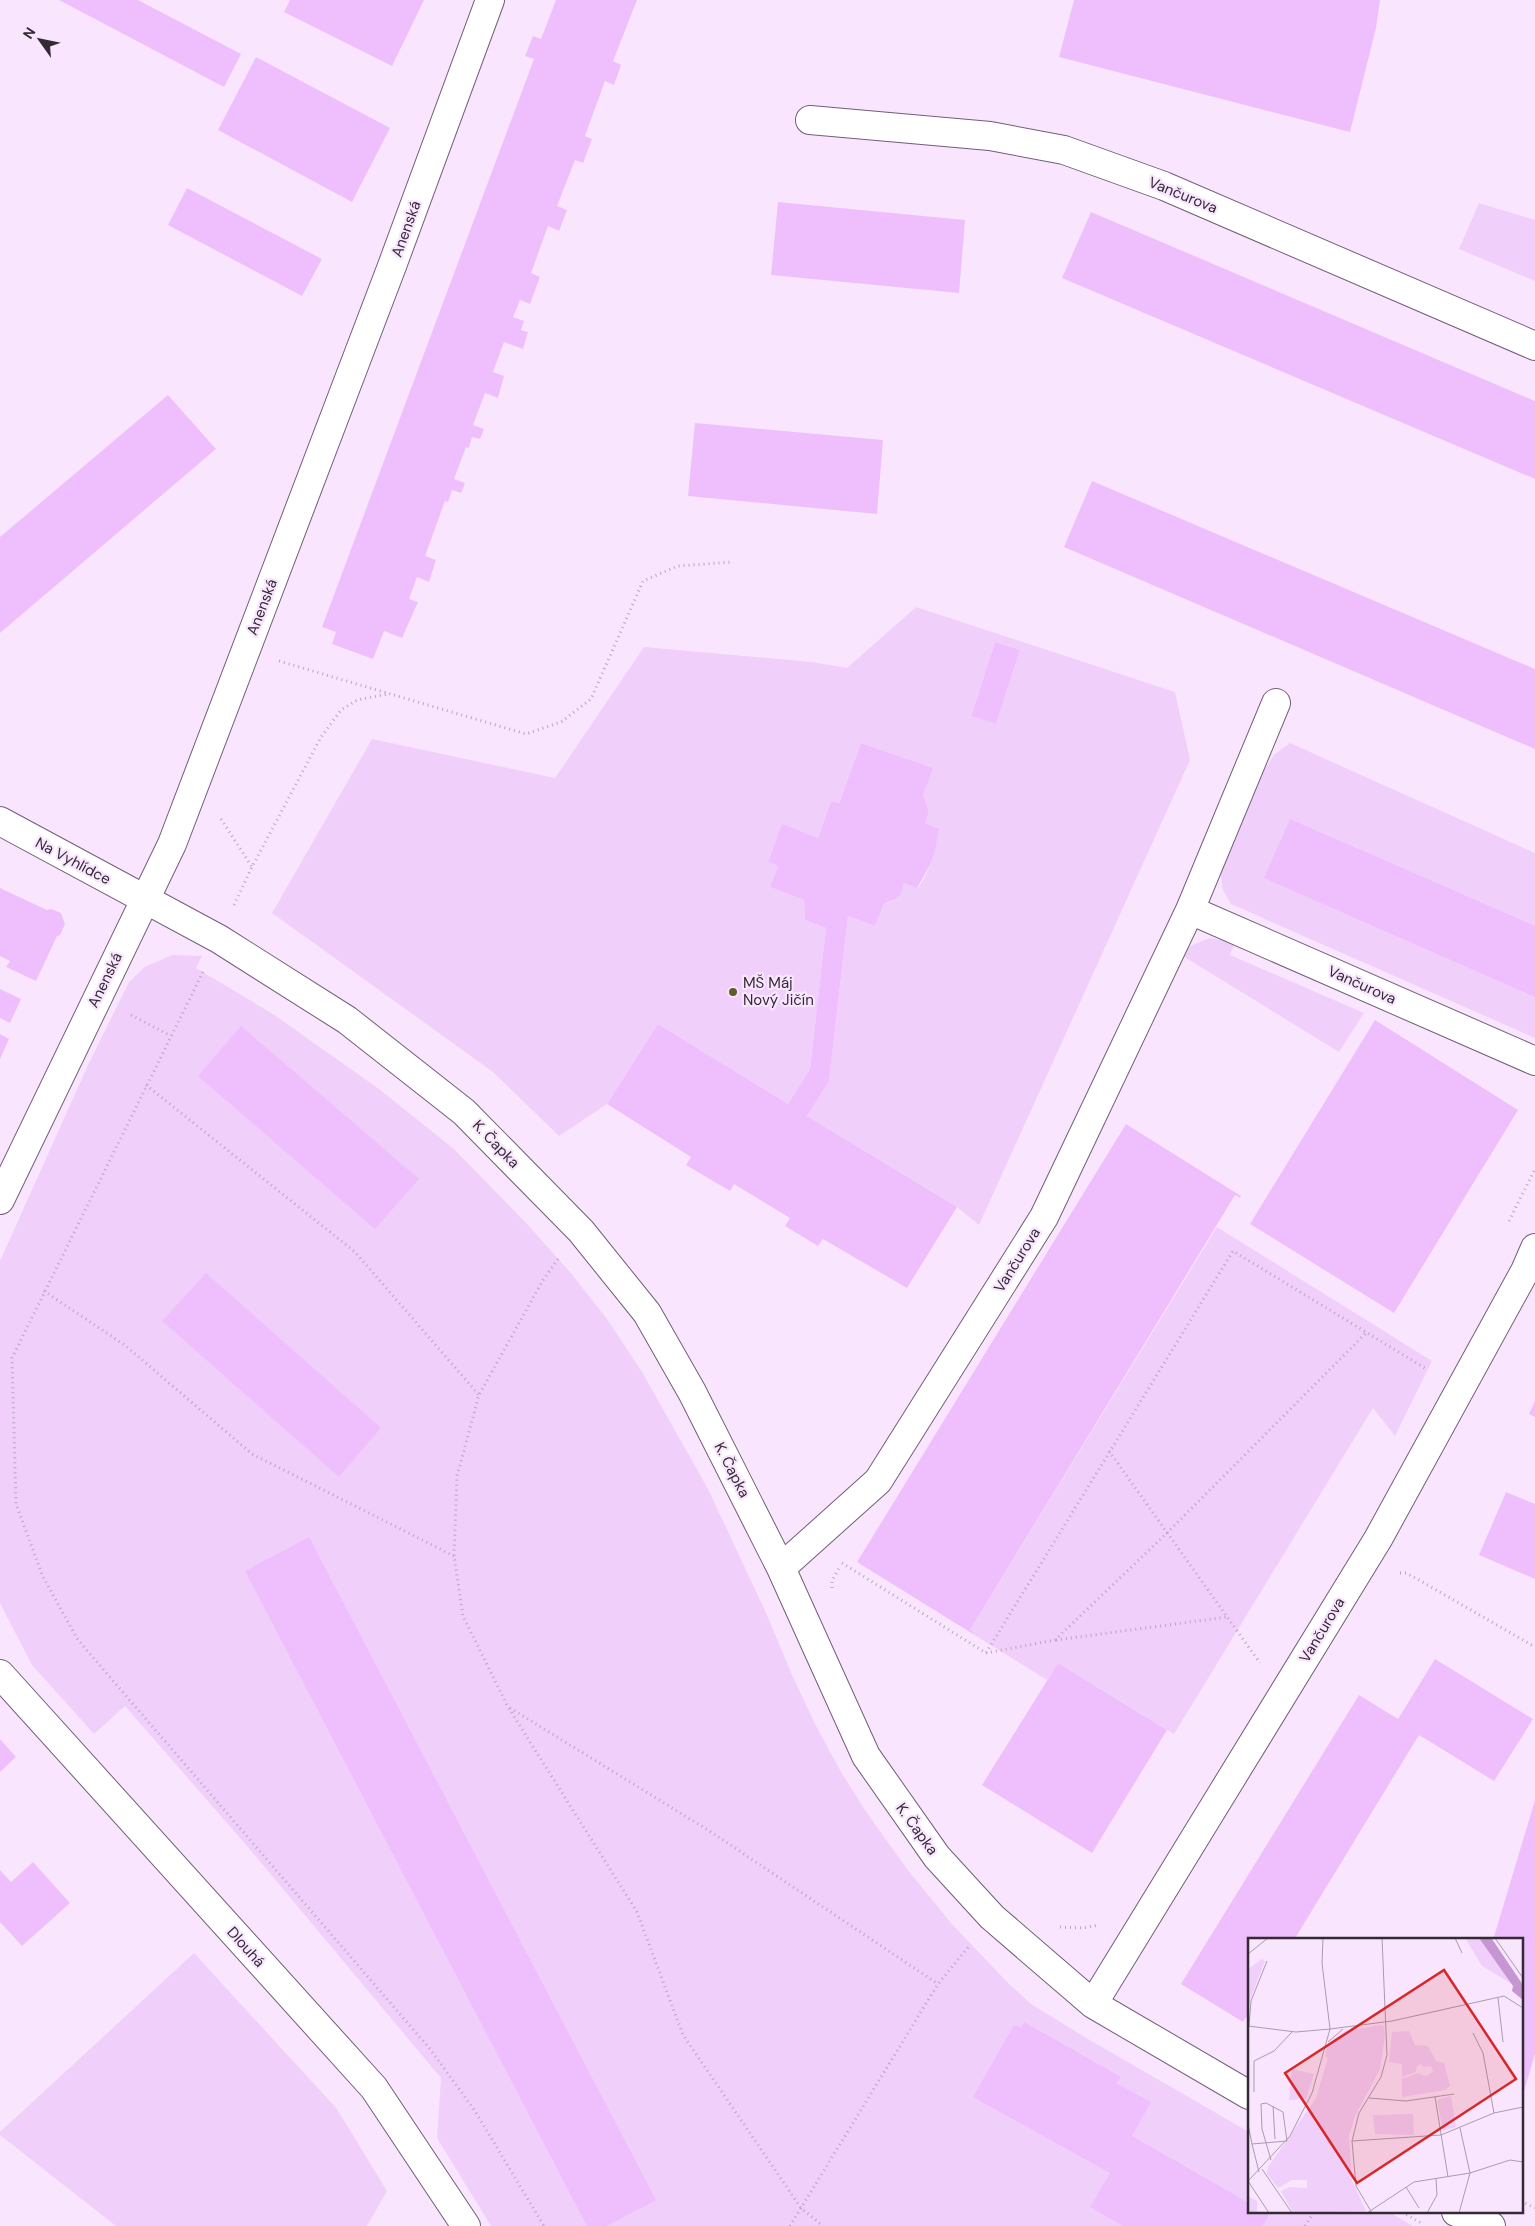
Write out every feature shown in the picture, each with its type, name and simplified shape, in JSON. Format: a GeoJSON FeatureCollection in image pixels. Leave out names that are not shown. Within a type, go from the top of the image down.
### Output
{"type":"FeatureCollection","features":[{"type":"Feature","properties":{"kind":"street","name":"Anenská"},"geometry":{"type":"LineString","coordinates":[[0,1200],[172,844],[392,266],[490,0]]}},
{"type":"Feature","properties":{"kind":"street","name":"Vančurova"},"geometry":{"type":"LineString","coordinates":[[810,120],[990,136],[1064,150],[1164,186],[1535,346]]}},
{"type":"Feature","properties":{"kind":"street","name":"Vančurova"},"geometry":{"type":"LineString","coordinates":[[781,1568],[878,1481],[1044,1217],[1190,910],[1276,703]]}},
{"type":"Feature","properties":{"kind":"street","name":"Na Vyhlídce"},"geometry":{"type":"LineString","coordinates":[[0,821],[145,900]]}},
{"type":"Feature","properties":{"kind":"street","name":"K. Čapka"},"geometry":{"type":"LineString","coordinates":[[145,900],[219,939],[348,1020],[464,1112],[581,1231],[647,1313],[692,1392],[781,1568],[866,1756],[937,1857],[992,1917],[1093,2004],[1248,2094]]}},
{"type":"Feature","properties":{"kind":"street","name":"Vančurova"},"geometry":{"type":"LineString","coordinates":[[1190,910],[1535,1060]]}},
{"type":"Feature","properties":{"kind":"street","name":"Vančurova"},"geometry":{"type":"LineString","coordinates":[[1093,2004],[1378,1539],[1525,1271],[1535,1248]]}},
{"type":"Feature","properties":{"kind":"street","name":"Dlouhá"},"geometry":{"type":"LineString","coordinates":[[3,1674],[374,2088],[466,2226]]}},
{"type":"Feature","properties":{"kind":"street"},"geometry":{"type":"LineString","coordinates":[[1461,2214],[1491,2226]]}},
{"type":"Feature","properties":{"kind":"path"},"geometry":{"type":"LineString","coordinates":[[246,648],[270,658],[387,694],[526,734],[562,722],[592,699],[643,580],[678,566],[732,562]]}},
{"type":"Feature","properties":{"kind":"path"},"geometry":{"type":"LineString","coordinates":[[387,694],[357,700],[341,710],[321,737],[252,867],[219,939],[12,1358],[16,1504],[43,1577],[78,1640],[430,2049],[475,2110],[544,2226]]}},
{"type":"Feature","properties":{"kind":"path"},"geometry":{"type":"LineString","coordinates":[[146,1085],[355,1252],[479,1395]]}},
{"type":"Feature","properties":{"kind":"path"},"geometry":{"type":"LineString","coordinates":[[986,1653],[1233,1251],[1433,1374]]}},
{"type":"Feature","properties":{"kind":"path"},"geometry":{"type":"LineString","coordinates":[[562,1254],[543,1280],[479,1395],[457,1476],[454,1556],[464,1616],[508,1707],[637,1912],[683,2035],[801,2208],[823,2226]]}},
{"type":"Feature","properties":{"kind":"path"},"geometry":{"type":"LineString","coordinates":[[44,1291],[126,1346],[252,1454],[454,1556]]}},
{"type":"Feature","properties":{"kind":"path"},"geometry":{"type":"LineString","coordinates":[[1055,1640],[1167,1532],[1366,1333]]}},
{"type":"Feature","properties":{"kind":"path"},"geometry":{"type":"LineString","coordinates":[[1109,1451],[1261,1664]]}},
{"type":"Feature","properties":{"kind":"path"},"geometry":{"type":"LineString","coordinates":[[832,1596],[832,1581],[842,1562],[986,1653],[1055,1640],[1227,1617]]}},
{"type":"Feature","properties":{"kind":"path"},"geometry":{"type":"LineString","coordinates":[[1398,1574],[1406,1573],[1535,1647]]}},
{"type":"Feature","properties":{"kind":"path"},"geometry":{"type":"LineString","coordinates":[[508,1707],[708,1830],[938,1984]]}},
{"type":"Feature","properties":{"kind":"path"},"geometry":{"type":"LineString","coordinates":[[790,2226],[938,1984],[992,1917]]}},
{"type":"Feature","properties":{"kind":"path"},"geometry":{"type":"LineString","coordinates":[[1522,2202],[1535,2208]]}},
{"type":"Feature","properties":{"kind":"path"},"geometry":{"type":"LineString","coordinates":[[1305,2226],[1313,2214]]}},
{"type":"Feature","properties":{"kind":"path"},"geometry":{"type":"LineString","coordinates":[[1406,2214],[1427,2226]]}},
{"type":"Feature","properties":{"kind":"shaded area"},"geometry":{"type":"Polygon","coordinates":[[[1479,203],[1535,220],[1535,281],[1459,249],[1479,203]]]}},
{"type":"Feature","properties":{"kind":"shaded area","name":"MŠ Máj Nový Jičín"},"geometry":{"type":"Polygon","coordinates":[[[916,607],[1175,692],[1190,760],[979,1225],[957,1207],[807,1116],[829,1081],[848,916],[875,926],[884,904],[897,897],[904,883],[918,888],[929,867],[939,829],[925,823],[929,811],[923,795],[932,768],[861,743],[839,803],[831,801],[818,838],[782,825],[768,862],[778,866],[770,887],[804,900],[805,920],[826,928],[810,1069],[788,1104],[658,1024],[607,1104],[559,1136],[493,1072],[272,913],[372,739],[555,778],[644,647],[812,662],[847,668],[916,607]],[[995,642],[971,715],[996,724],[1020,650],[995,642]]]}},
{"type":"Feature","properties":{"kind":"shaded area"},"geometry":{"type":"Polygon","coordinates":[[[1290,743],[1535,853],[1535,1038],[1231,904],[1223,890],[1220,871],[1253,787],[1274,755],[1290,743]]]}},
{"type":"Feature","properties":{"kind":"shaded area"},"geometry":{"type":"Polygon","coordinates":[[[1210,938],[1235,943],[1230,955],[1364,1013],[1339,1052],[1181,955],[1192,945],[1210,938]]]}},
{"type":"Feature","properties":{"kind":"shaded area"},"geometry":{"type":"Polygon","coordinates":[[[172,955],[202,956],[196,968],[273,1014],[379,1089],[454,1149],[528,1225],[570,1272],[607,1319],[642,1372],[708,1489],[815,1724],[841,1772],[867,1813],[907,1869],[951,1923],[1009,1984],[1031,2004],[1248,2131],[1248,2214],[1392,2214],[1413,2226],[491,2226],[437,2138],[441,2078],[247,1846],[125,1706],[94,1734],[32,1665],[0,1603],[0,1261],[88,1065],[129,982],[145,967],[172,955]]]}},
{"type":"Feature","properties":{"kind":"shaded area"},"geometry":{"type":"Polygon","coordinates":[[[1217,1227],[1432,1361],[1395,1436],[1373,1408],[1174,1734],[1058,1663],[1047,1680],[973,1634],[974,1632],[970,1630],[1217,1227]]]}},
{"type":"Feature","properties":{"kind":"shaded area"},"geometry":{"type":"Polygon","coordinates":[[[194,1953],[337,2109],[387,2191],[367,2226],[116,2226],[0,2135],[0,2132],[194,1953]]]}},
{"type":"Feature","properties":{"kind":"building"},"geometry":{"type":"Polygon","coordinates":[[[59,0],[138,0],[241,54],[224,87],[59,0]]]}},
{"type":"Feature","properties":{"kind":"building"},"geometry":{"type":"Polygon","coordinates":[[[290,0],[424,0],[392,66],[284,12],[290,0]]]}},
{"type":"Feature","properties":{"kind":"building"},"geometry":{"type":"Polygon","coordinates":[[[556,0],[637,0],[613,61],[621,65],[614,85],[605,81],[585,136],[592,139],[583,163],[575,160],[557,206],[567,210],[559,231],[548,226],[531,273],[540,277],[530,304],[520,300],[513,317],[524,321],[521,330],[528,332],[523,349],[504,342],[493,372],[504,376],[498,398],[485,393],[473,425],[484,429],[480,439],[472,437],[469,448],[466,447],[454,479],[465,483],[461,493],[452,490],[448,502],[445,501],[425,556],[436,560],[429,582],[417,577],[409,599],[418,602],[402,638],[384,631],[373,659],[332,644],[336,632],[322,627],[534,59],[525,56],[533,36],[541,39],[556,0]]]}},
{"type":"Feature","properties":{"kind":"building"},"geometry":{"type":"Polygon","coordinates":[[[1074,0],[1380,0],[1376,28],[1350,132],[1059,57],[1074,0]]]}},
{"type":"Feature","properties":{"kind":"building"},"geometry":{"type":"Polygon","coordinates":[[[256,57],[390,128],[352,202],[218,130],[256,57]]]}},
{"type":"Feature","properties":{"kind":"building"},"geometry":{"type":"Polygon","coordinates":[[[187,188],[322,259],[302,296],[168,225],[187,188]]]}},
{"type":"Feature","properties":{"kind":"building"},"geometry":{"type":"Polygon","coordinates":[[[778,202],[965,220],[959,293],[771,275],[778,202]]]}},
{"type":"Feature","properties":{"kind":"building"},"geometry":{"type":"Polygon","coordinates":[[[1091,212],[1535,401],[1535,479],[1062,278],[1091,212]]]}},
{"type":"Feature","properties":{"kind":"building"},"geometry":{"type":"Polygon","coordinates":[[[168,395],[216,449],[0,633],[0,537],[168,395]]]}},
{"type":"Feature","properties":{"kind":"building"},"geometry":{"type":"Polygon","coordinates":[[[695,423],[883,440],[877,514],[688,496],[695,423]]]}},
{"type":"Feature","properties":{"kind":"building"},"geometry":{"type":"Polygon","coordinates":[[[1092,481],[1535,669],[1535,749],[1064,547],[1092,481]]]}},
{"type":"Feature","properties":{"kind":"building"},"geometry":{"type":"Polygon","coordinates":[[[995,642],[1020,650],[996,724],[971,716],[995,642]]]}},
{"type":"Feature","properties":{"kind":"building"},"geometry":{"type":"Polygon","coordinates":[[[861,743],[933,768],[923,795],[929,811],[925,823],[939,829],[930,865],[917,888],[904,883],[900,895],[896,899],[884,904],[875,926],[848,916],[829,1081],[807,1116],[957,1207],[907,1288],[823,1239],[818,1246],[785,1226],[790,1218],[734,1184],[730,1191],[686,1165],[691,1157],[607,1104],[658,1024],[788,1104],[810,1069],[826,928],[805,920],[804,900],[770,887],[778,866],[768,862],[782,824],[818,838],[831,801],[839,803],[861,743]]]}},
{"type":"Feature","properties":{"kind":"building"},"geometry":{"type":"Polygon","coordinates":[[[1290,819],[1535,926],[1535,997],[1264,878],[1290,819]]]}},
{"type":"Feature","properties":{"kind":"building"},"geometry":{"type":"Polygon","coordinates":[[[0,888],[47,910],[51,909],[61,913],[65,924],[60,935],[57,936],[36,981],[6,967],[10,961],[0,956],[0,888]]]}},
{"type":"Feature","properties":{"kind":"building"},"geometry":{"type":"Polygon","coordinates":[[[0,989],[21,999],[10,1023],[0,1018],[0,989]]]}},
{"type":"Feature","properties":{"kind":"building"},"geometry":{"type":"Polygon","coordinates":[[[1375,1020],[1518,1110],[1394,1313],[1250,1224],[1375,1020]]]}},
{"type":"Feature","properties":{"kind":"building"},"geometry":{"type":"Polygon","coordinates":[[[241,1026],[419,1179],[375,1229],[198,1076],[241,1026]]]}},
{"type":"Feature","properties":{"kind":"building"},"geometry":{"type":"Polygon","coordinates":[[[0,1034],[9,1039],[0,1059],[0,1034]]]}},
{"type":"Feature","properties":{"kind":"building"},"geometry":{"type":"Polygon","coordinates":[[[1126,1124],[1241,1196],[1240,1198],[1235,1195],[970,1630],[974,1632],[973,1634],[857,1562],[1126,1124]]]}},
{"type":"Feature","properties":{"kind":"building"},"geometry":{"type":"Polygon","coordinates":[[[206,1273],[381,1428],[339,1477],[162,1321],[206,1273]]]}},
{"type":"Feature","properties":{"kind":"building"},"geometry":{"type":"Polygon","coordinates":[[[1535,1401],[1535,1417],[1529,1414],[1535,1401]]]}},
{"type":"Feature","properties":{"kind":"building"},"geometry":{"type":"Polygon","coordinates":[[[1506,1492],[1535,1504],[1535,1579],[1479,1555],[1506,1492]]]}},
{"type":"Feature","properties":{"kind":"building"},"geometry":{"type":"Polygon","coordinates":[[[309,1537],[656,2200],[607,2226],[587,2226],[245,1571],[309,1537]]]}},
{"type":"Feature","properties":{"kind":"building"},"geometry":{"type":"Polygon","coordinates":[[[1435,1659],[1533,1719],[1494,1781],[1419,1735],[1295,1938],[1248,1938],[1248,2014],[1243,2022],[1181,1984],[1359,1695],[1398,1719],[1435,1659]]]}},
{"type":"Feature","properties":{"kind":"building"},"geometry":{"type":"Polygon","coordinates":[[[1058,1663],[1167,1730],[1092,1853],[982,1785],[1058,1663]]]}},
{"type":"Feature","properties":{"kind":"building"},"geometry":{"type":"Polygon","coordinates":[[[0,1739],[16,1757],[0,1772],[0,1739]]]}},
{"type":"Feature","properties":{"kind":"building"},"geometry":{"type":"Polygon","coordinates":[[[1535,1800],[1535,2054],[1522,2098],[1522,1938],[1494,1938],[1535,1800]]]}},
{"type":"Feature","properties":{"kind":"building"},"geometry":{"type":"Polygon","coordinates":[[[33,1862],[70,1903],[22,1946],[0,1922],[0,1870],[11,1882],[33,1862]]]}},
{"type":"Feature","properties":{"kind":"building"},"geometry":{"type":"Polygon","coordinates":[[[1024,2022],[1121,2077],[1116,2083],[1151,2102],[1132,2136],[1248,2202],[1248,2214],[1268,2214],[1269,2215],[1263,2226],[1123,2226],[1090,2207],[1110,2173],[973,2097],[1014,2025],[1021,2028],[1024,2022]]]}},
{"type":"Feature","properties":{"kind":"place","name":"MŠ Máj Nový Jičín"},"geometry":{"type":"Point","coordinates":[733,992]}}]}
